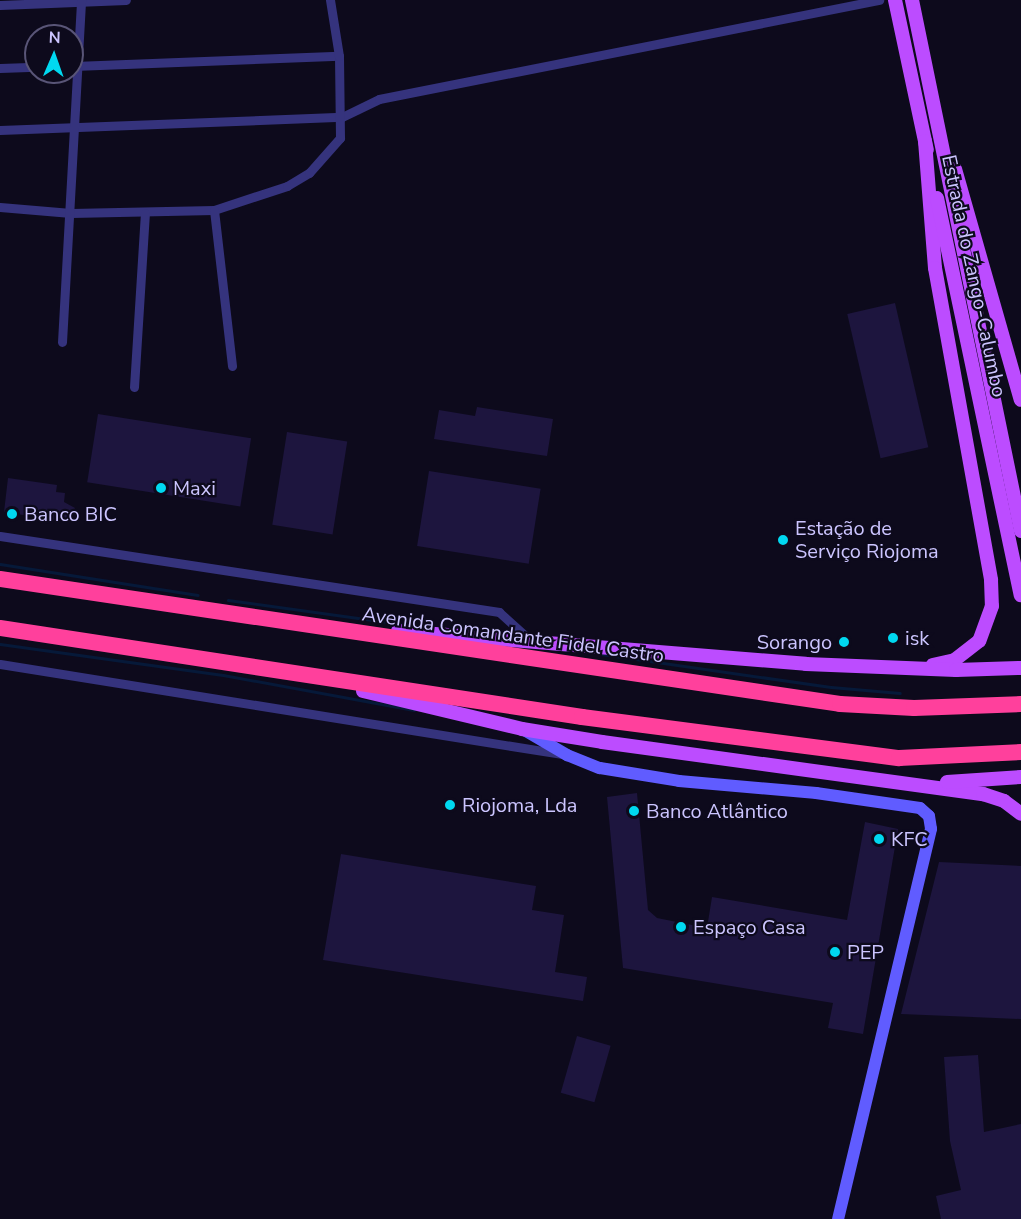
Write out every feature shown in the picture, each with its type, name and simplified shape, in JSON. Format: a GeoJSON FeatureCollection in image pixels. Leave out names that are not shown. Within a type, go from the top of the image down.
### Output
{"type":"FeatureCollection","features":[{"type":"Feature","properties":{"kind":"highway","name":"Avenida Comandante Fidel Castro"},"geometry":{"type":"LineString","coordinates":[[0,579],[840,704],[914,708],[1021,704]]}},
{"type":"Feature","properties":{"kind":"highway"},"geometry":{"type":"LineString","coordinates":[[0,628],[582,717],[899,758],[1021,752]]}},
{"type":"Feature","properties":{"kind":"main road"},"geometry":{"type":"LineString","coordinates":[[879,668],[955,660],[979,641],[992,606],[991,580],[935,268],[925,141],[895,0]]}},
{"type":"Feature","properties":{"kind":"main road"},"geometry":{"type":"LineString","coordinates":[[912,0],[943,136],[965,194],[1021,400]]}},
{"type":"Feature","properties":{"kind":"main road","name":"Estrada do Zango-Calumbo"},"geometry":{"type":"LineString","coordinates":[[943,136],[1021,531]]}},
{"type":"Feature","properties":{"kind":"main road","name":"Estrada do Zango-Calumbo"},"geometry":{"type":"LineString","coordinates":[[925,141],[1021,595]]}},
{"type":"Feature","properties":{"kind":"main road"},"geometry":{"type":"LineString","coordinates":[[272,621],[879,668],[1021,668]]}},
{"type":"Feature","properties":{"kind":"main road"},"geometry":{"type":"LineString","coordinates":[[267,670],[522,729],[760,766],[918,783],[983,794],[1004,801],[1021,814]]}},
{"type":"Feature","properties":{"kind":"main road"},"geometry":{"type":"LineString","coordinates":[[918,783],[1021,777]]}},
{"type":"Feature","properties":{"kind":"street"},"geometry":{"type":"LineString","coordinates":[[0,5],[126,0]]}},
{"type":"Feature","properties":{"kind":"street"},"geometry":{"type":"LineString","coordinates":[[0,207],[71,213],[214,210],[287,186],[309,173],[325,159],[340,138],[342,117],[339,56],[330,0]]}},
{"type":"Feature","properties":{"kind":"street"},"geometry":{"type":"LineString","coordinates":[[0,130],[342,117],[379,99],[879,0]]}},
{"type":"Feature","properties":{"kind":"street"},"geometry":{"type":"LineString","coordinates":[[79,24],[81,1]]}},
{"type":"Feature","properties":{"kind":"street"},"geometry":{"type":"LineString","coordinates":[[84,66],[339,56]]}},
{"type":"Feature","properties":{"kind":"street"},"geometry":{"type":"LineString","coordinates":[[0,68],[24,67]]}},
{"type":"Feature","properties":{"kind":"street"},"geometry":{"type":"LineString","coordinates":[[62,342],[71,213],[75,84]]}},
{"type":"Feature","properties":{"kind":"street"},"geometry":{"type":"LineString","coordinates":[[214,210],[232,366]]}},
{"type":"Feature","properties":{"kind":"street"},"geometry":{"type":"LineString","coordinates":[[134,387],[145,213]]}},
{"type":"Feature","properties":{"kind":"street"},"geometry":{"type":"LineString","coordinates":[[0,536],[499,612],[531,641]]}},
{"type":"Feature","properties":{"kind":"street"},"geometry":{"type":"LineString","coordinates":[[0,664],[567,755],[633,774],[816,793],[920,808],[929,816],[928,841],[838,1219]]}},
{"type":"Feature","properties":{"kind":"street"},"geometry":{"type":"LineString","coordinates":[[522,729],[567,755]]}},
{"type":"Feature","properties":{"kind":"building"},"geometry":{"type":"Polygon","coordinates":[[[895,303],[928,447],[881,458],[847,314],[895,303]]]}},
{"type":"Feature","properties":{"kind":"building"},"geometry":{"type":"Polygon","coordinates":[[[477,407],[553,419],[547,456],[434,439],[439,410],[475,416],[477,407]]]}},
{"type":"Feature","properties":{"kind":"building"},"geometry":{"type":"Polygon","coordinates":[[[98,414],[251,438],[240,506],[87,482],[98,414]]]}},
{"type":"Feature","properties":{"kind":"building"},"geometry":{"type":"Polygon","coordinates":[[[287,432],[347,442],[333,534],[272,525],[287,432]]]}},
{"type":"Feature","properties":{"kind":"building"},"geometry":{"type":"Polygon","coordinates":[[[429,471],[541,489],[529,564],[417,546],[429,471]]]}},
{"type":"Feature","properties":{"kind":"building"},"geometry":{"type":"Polygon","coordinates":[[[8,478],[57,485],[56,492],[65,493],[64,502],[75,508],[69,522],[4,512],[8,478]]]}},
{"type":"Feature","properties":{"kind":"building"},"geometry":{"type":"Polygon","coordinates":[[[637,793],[648,910],[657,918],[707,928],[712,897],[847,920],[865,822],[898,829],[863,1034],[828,1028],[833,1003],[623,968],[607,797],[637,793]]]}},
{"type":"Feature","properties":{"kind":"building"},"geometry":{"type":"Polygon","coordinates":[[[341,854],[536,886],[532,910],[564,915],[555,972],[587,977],[583,1001],[323,960],[341,854]]]}},
{"type":"Feature","properties":{"kind":"building"},"geometry":{"type":"Polygon","coordinates":[[[939,862],[1021,866],[1021,1019],[901,1014],[939,862]]]}},
{"type":"Feature","properties":{"kind":"building"},"geometry":{"type":"Polygon","coordinates":[[[577,1036],[611,1046],[594,1102],[561,1093],[577,1036]]]}},
{"type":"Feature","properties":{"kind":"building"},"geometry":{"type":"Polygon","coordinates":[[[978,1055],[984,1132],[1021,1124],[1021,1219],[941,1219],[936,1196],[961,1190],[950,1141],[944,1057],[978,1055]]]}},
{"type":"Feature","properties":{"kind":"waterway"},"geometry":{"type":"LineString","coordinates":[[0,564],[198,595]]}},
{"type":"Feature","properties":{"kind":"waterway"},"geometry":{"type":"LineString","coordinates":[[228,600],[408,625]]}},
{"type":"Feature","properties":{"kind":"waterway"},"geometry":{"type":"LineString","coordinates":[[0,644],[223,675],[414,710]]}},
{"type":"Feature","properties":{"kind":"waterway"},"geometry":{"type":"LineString","coordinates":[[601,654],[831,687],[900,693]]}},
{"type":"Feature","properties":{"kind":"place","name":"Maxi"},"geometry":{"type":"Point","coordinates":[161,488]}},
{"type":"Feature","properties":{"kind":"place","name":"Banco BIC"},"geometry":{"type":"Point","coordinates":[12,514]}},
{"type":"Feature","properties":{"kind":"place","name":"Estação de Serviço Riojoma"},"geometry":{"type":"Point","coordinates":[783,540]}},
{"type":"Feature","properties":{"kind":"place","name":"isk"},"geometry":{"type":"Point","coordinates":[893,638]}},
{"type":"Feature","properties":{"kind":"place","name":"Sorango"},"geometry":{"type":"Point","coordinates":[844,642]}},
{"type":"Feature","properties":{"kind":"place","name":"Riojoma, Lda"},"geometry":{"type":"Point","coordinates":[450,805]}},
{"type":"Feature","properties":{"kind":"place","name":"Banco Atlântico"},"geometry":{"type":"Point","coordinates":[634,811]}},
{"type":"Feature","properties":{"kind":"place","name":"KFC"},"geometry":{"type":"Point","coordinates":[879,839]}},
{"type":"Feature","properties":{"kind":"place","name":"Espaço Casa"},"geometry":{"type":"Point","coordinates":[681,927]}},
{"type":"Feature","properties":{"kind":"place","name":"PEP"},"geometry":{"type":"Point","coordinates":[835,952]}}]}
